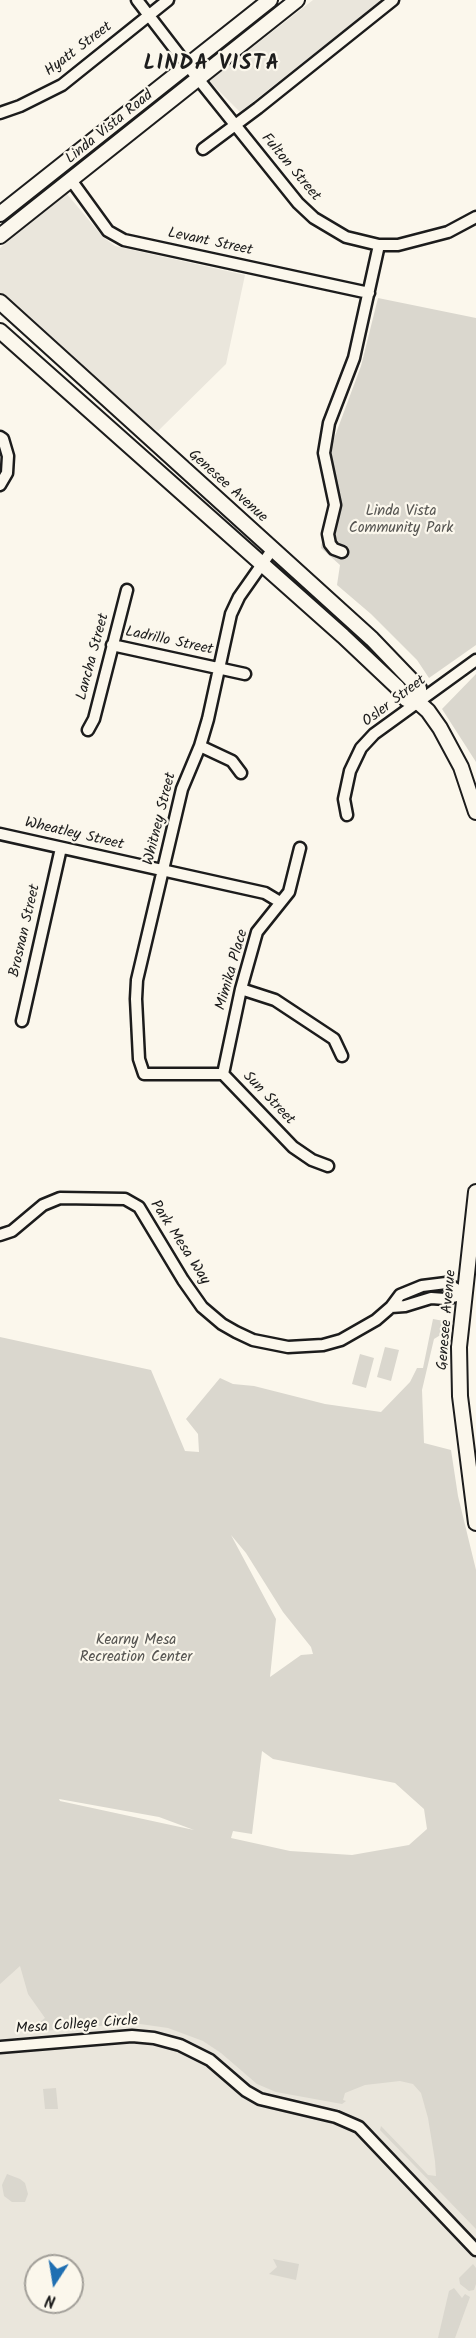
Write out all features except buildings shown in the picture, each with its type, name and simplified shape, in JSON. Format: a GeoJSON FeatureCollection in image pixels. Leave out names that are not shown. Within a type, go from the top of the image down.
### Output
{"type":"FeatureCollection","features":[{"type":"Feature","properties":{"kind":"main road","name":"Linda Vista Road"},"geometry":{"type":"LineString","coordinates":[[0,214],[270,0]]}},
{"type":"Feature","properties":{"kind":"main road","name":"Linda Vista Road"},"geometry":{"type":"LineString","coordinates":[[0,236],[297,0]]}},
{"type":"Feature","properties":{"kind":"main road","name":"Genesee Avenue"},"geometry":{"type":"LineString","coordinates":[[0,302],[406,672],[419,688],[419,703]]}},
{"type":"Feature","properties":{"kind":"main road","name":"Genesee Avenue"},"geometry":{"type":"LineString","coordinates":[[0,331],[343,636],[397,687],[406,699],[419,703],[428,711],[461,767],[476,812]]}},
{"type":"Feature","properties":{"kind":"main road","name":"Genesee Avenue"},"geometry":{"type":"LineString","coordinates":[[476,1192],[459,1347],[460,1396],[476,1523]]}},
{"type":"Feature","properties":{"kind":"street","name":"Fulton Street"},"geometry":{"type":"LineString","coordinates":[[137,0],[235,126],[298,203],[314,218],[345,237],[379,245],[398,245],[426,240],[448,232],[476,217]]}},
{"type":"Feature","properties":{"kind":"street","name":"Hyatt Street"},"geometry":{"type":"LineString","coordinates":[[0,112],[20,106],[62,85],[168,0]]}},
{"type":"Feature","properties":{"kind":"street"},"geometry":{"type":"LineString","coordinates":[[203,149],[393,0]]}},
{"type":"Feature","properties":{"kind":"street","name":"Levant Street"},"geometry":{"type":"LineString","coordinates":[[71,180],[108,231],[124,240],[369,293]]}},
{"type":"Feature","properties":{"kind":"street"},"geometry":{"type":"LineString","coordinates":[[342,552],[334,549],[330,544],[328,534],[335,505],[324,453],[329,423],[354,358],[379,245]]}},
{"type":"Feature","properties":{"kind":"street"},"geometry":{"type":"LineString","coordinates":[[0,437],[3,439],[8,456],[7,473],[0,485]]}},
{"type":"Feature","properties":{"kind":"street","name":"Whitney Street"},"geometry":{"type":"LineString","coordinates":[[144,1074],[139,1059],[137,980],[182,789],[200,746],[231,614],[239,597],[272,550]]}},
{"type":"Feature","properties":{"kind":"street","name":"Lancha Street"},"geometry":{"type":"LineString","coordinates":[[88,730],[94,719],[128,590]]}},
{"type":"Feature","properties":{"kind":"street","name":"Ladrillo Street"},"geometry":{"type":"LineString","coordinates":[[112,645],[245,674]]}},
{"type":"Feature","properties":{"kind":"street","name":"Osler Street"},"geometry":{"type":"LineString","coordinates":[[347,815],[344,799],[350,771],[361,748],[374,734],[476,660]]}},
{"type":"Feature","properties":{"kind":"street"},"geometry":{"type":"LineString","coordinates":[[200,746],[232,761],[241,773]]}},
{"type":"Feature","properties":{"kind":"street","name":"Wheatley Street"},"geometry":{"type":"LineString","coordinates":[[0,834],[265,892],[280,902]]}},
{"type":"Feature","properties":{"kind":"street","name":"Brosnan Street"},"geometry":{"type":"LineString","coordinates":[[22,1021],[61,848]]}},
{"type":"Feature","properties":{"kind":"street","name":"Mimika Place"},"geometry":{"type":"LineString","coordinates":[[223,1074],[241,989],[257,932],[289,892],[300,848]]}},
{"type":"Feature","properties":{"kind":"street"},"geometry":{"type":"LineString","coordinates":[[241,989],[275,1000],[334,1039],[342,1056]]}},
{"type":"Feature","properties":{"kind":"street","name":"Sun Street"},"geometry":{"type":"LineString","coordinates":[[144,1074],[223,1074],[293,1147],[312,1160],[328,1167]]}},
{"type":"Feature","properties":{"kind":"street","name":"Park Mesa Way"},"geometry":{"type":"LineString","coordinates":[[0,1235],[12,1231],[43,1205],[60,1198],[125,1199],[139,1207],[202,1307],[222,1324],[236,1332],[270,1344],[304,1347],[341,1340],[376,1320],[392,1307],[400,1295],[422,1286],[446,1283],[465,1294]]}},
{"type":"Feature","properties":{"kind":"street","name":"Mesa College Circle"},"geometry":{"type":"LineString","coordinates":[[0,2047],[132,2036],[180,2044],[210,2060],[246,2091],[260,2099],[336,2116],[358,2127],[476,2250]]}},
{"type":"Feature","properties":{"kind":"shaded area"},"geometry":{"type":"Polygon","coordinates":[[[313,0],[382,0],[240,112],[209,81],[313,0]]]}},
{"type":"Feature","properties":{"kind":"shaded area"},"geometry":{"type":"Polygon","coordinates":[[[67,194],[103,237],[115,246],[245,275],[226,364],[158,431],[0,295],[0,248],[67,194]]]}},
{"type":"Feature","properties":{"kind":"shaded area"},"geometry":{"type":"Polygon","coordinates":[[[18,1959],[149,2023],[178,2029],[352,2084],[403,2075],[417,2081],[476,2223],[476,2338],[0,2338],[0,1972],[18,1959]]]}},
{"type":"Feature","properties":{"kind":"green space","name":"Linda Vista Community Park"},"geometry":{"type":"Polygon","coordinates":[[[378,298],[476,318],[476,645],[429,678],[417,660],[371,614],[337,585],[340,565],[321,548],[329,498],[332,444],[361,366],[378,298]]]}},
{"type":"Feature","properties":{"kind":"green space"},"geometry":{"type":"Polygon","coordinates":[[[476,674],[476,762],[442,709],[476,674]]]}},
{"type":"Feature","properties":{"kind":"green space","name":"Kearny Mesa Recreation Center"},"geometry":{"type":"Polygon","coordinates":[[[433,1319],[449,1322],[447,1331],[434,1339],[422,1390],[424,1443],[451,1450],[458,1496],[476,1570],[476,2229],[380,2130],[381,2126],[428,2175],[436,2176],[428,2118],[421,2093],[413,2084],[400,2081],[365,2085],[345,2093],[343,2100],[346,2101],[342,2104],[276,2092],[257,2084],[221,2053],[203,2041],[168,2028],[133,2023],[43,2031],[40,2022],[45,2018],[28,1994],[20,1966],[0,1984],[0,1337],[151,1370],[185,1451],[199,1452],[198,1434],[186,1419],[220,1378],[233,1384],[254,1386],[325,1404],[381,1412],[410,1382],[417,1368],[423,1368],[433,1319]],[[231,1535],[276,1619],[270,1677],[301,1655],[313,1654],[311,1647],[283,1612],[246,1553],[231,1535]],[[262,1751],[252,1834],[233,1831],[231,1838],[290,1851],[352,1855],[409,1845],[427,1829],[424,1809],[395,1783],[273,1759],[262,1751]],[[59,1799],[194,1830],[159,1817],[59,1799]]]}},
{"type":"Feature","properties":{"kind":"green space"},"geometry":{"type":"Polygon","coordinates":[[[385,1347],[399,1350],[391,1381],[377,1377],[385,1347]]]}},
{"type":"Feature","properties":{"kind":"green space"},"geometry":{"type":"Polygon","coordinates":[[[360,1354],[374,1358],[366,1388],[352,1384],[360,1354]]]}},
{"type":"Feature","properties":{"kind":"green space"},"geometry":{"type":"Polygon","coordinates":[[[56,2088],[58,2109],[45,2109],[43,2089],[56,2088]]]}},
{"type":"Feature","properties":{"kind":"green space"},"geometry":{"type":"Polygon","coordinates":[[[7,2174],[25,2183],[28,2194],[25,2202],[12,2202],[4,2196],[2,2185],[7,2174]]]}},
{"type":"Feature","properties":{"kind":"green space"},"geometry":{"type":"Polygon","coordinates":[[[273,2259],[299,2264],[296,2280],[269,2274],[277,2267],[273,2259]]]}},
{"type":"Feature","properties":{"kind":"green space"},"geometry":{"type":"Polygon","coordinates":[[[473,2264],[476,2268],[476,2284],[474,2290],[469,2291],[460,2284],[459,2278],[473,2264]]]}},
{"type":"Feature","properties":{"kind":"green space"},"geometry":{"type":"Polygon","coordinates":[[[454,2288],[462,2298],[465,2294],[470,2297],[455,2338],[438,2338],[449,2291],[454,2288]]]}},
{"type":"Feature","properties":{"kind":"district","name":"LINDA VISTA"},"geometry":{"type":"Point","coordinates":[212,65]}}]}
